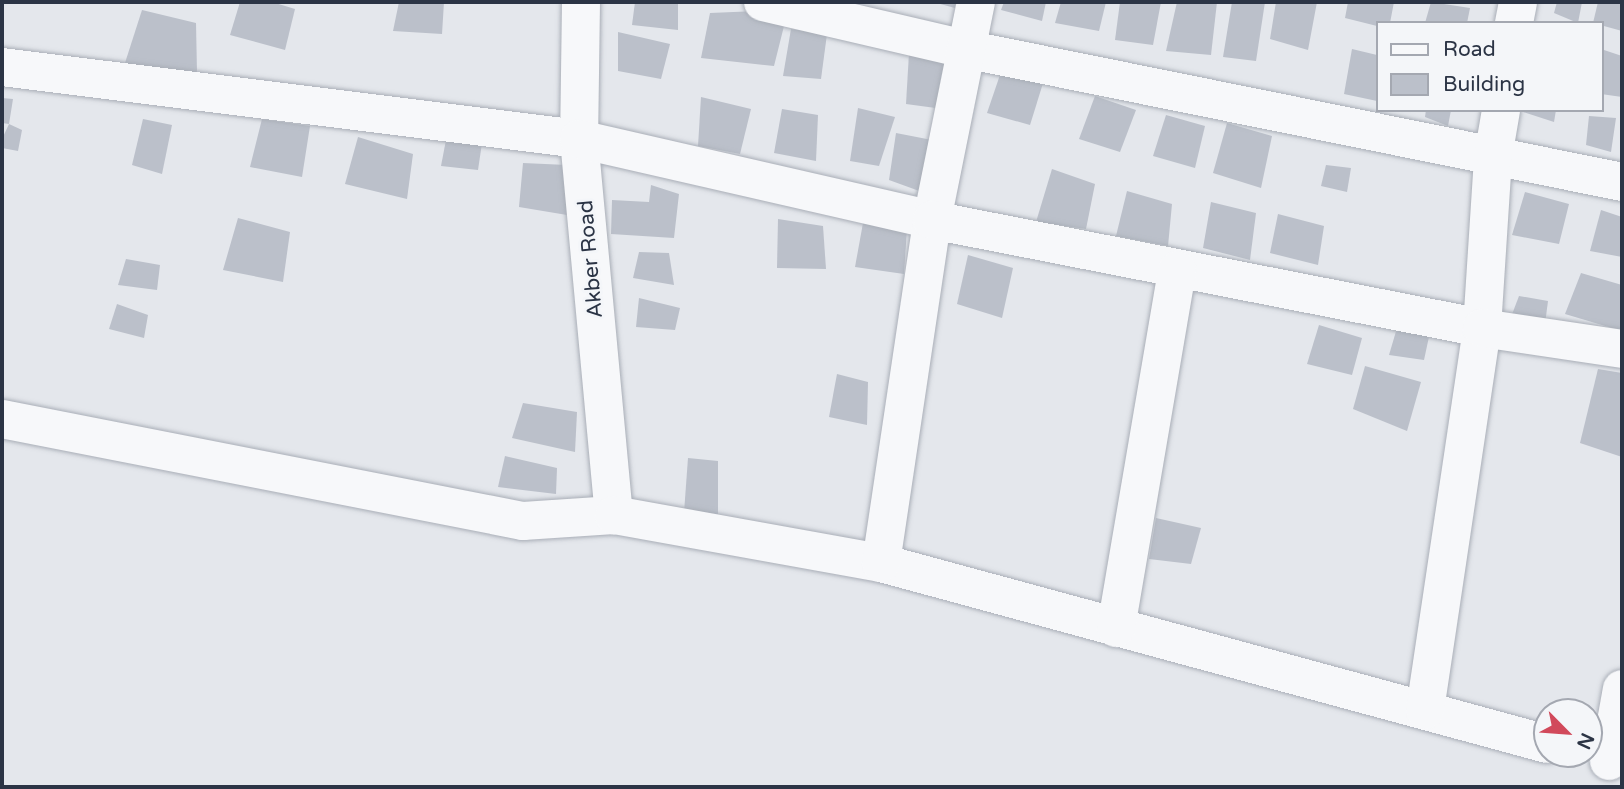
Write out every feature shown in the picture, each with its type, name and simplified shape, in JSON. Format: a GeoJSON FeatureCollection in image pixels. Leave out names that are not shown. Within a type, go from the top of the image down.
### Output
{"type":"FeatureCollection","features":[{"type":"Feature","properties":{"kind":"street","name":"Akber Road"},"geometry":{"type":"LineString","coordinates":[[581,2],[579,139],[614,515]]}},
{"type":"Feature","properties":{"kind":"street"},"geometry":{"type":"LineString","coordinates":[[763,2],[965,49],[1493,157],[1535,162],[1622,182]]}},
{"type":"Feature","properties":{"kind":"street"},"geometry":{"type":"LineString","coordinates":[[881,563],[932,220],[976,2]]}},
{"type":"Feature","properties":{"kind":"street"},"geometry":{"type":"LineString","coordinates":[[1514,21],[1518,2]]}},
{"type":"Feature","properties":{"kind":"street"},"geometry":{"type":"LineString","coordinates":[[2,67],[579,139],[932,220],[1177,270],[1482,328],[1622,349]]}},
{"type":"Feature","properties":{"kind":"street"},"geometry":{"type":"LineString","coordinates":[[1424,710],[1482,328],[1493,157],[1501,112]]}},
{"type":"Feature","properties":{"kind":"street"},"geometry":{"type":"LineString","coordinates":[[1116,628],[1177,270]]}},
{"type":"Feature","properties":{"kind":"street"},"geometry":{"type":"LineString","coordinates":[[2,419],[523,521],[614,515],[881,563],[1533,740]]}},
{"type":"Feature","properties":{"kind":"street"},"geometry":{"type":"LineString","coordinates":[[1605,760],[1622,690]]}},
{"type":"Feature","properties":{"kind":"building"},"geometry":{"type":"Polygon","coordinates":[[[240,2],[272,2],[295,9],[285,50],[230,35],[240,2]]]}},
{"type":"Feature","properties":{"kind":"building"},"geometry":{"type":"Polygon","coordinates":[[[399,2],[444,2],[442,34],[393,31],[399,2]]]}},
{"type":"Feature","properties":{"kind":"building"},"geometry":{"type":"Polygon","coordinates":[[[635,2],[678,2],[678,30],[632,25],[635,2]]]}},
{"type":"Feature","properties":{"kind":"building"},"geometry":{"type":"Polygon","coordinates":[[[933,2],[956,2],[955,8],[933,2]]]}},
{"type":"Feature","properties":{"kind":"building"},"geometry":{"type":"Polygon","coordinates":[[[1004,2],[1046,2],[1042,21],[1001,10],[1004,2]]]}},
{"type":"Feature","properties":{"kind":"building"},"geometry":{"type":"Polygon","coordinates":[[[1061,2],[1106,2],[1099,31],[1055,23],[1061,2]]]}},
{"type":"Feature","properties":{"kind":"building"},"geometry":{"type":"Polygon","coordinates":[[[1120,2],[1161,2],[1153,45],[1115,40],[1120,2]]]}},
{"type":"Feature","properties":{"kind":"building"},"geometry":{"type":"Polygon","coordinates":[[[1177,2],[1217,2],[1211,55],[1166,51],[1177,2]]]}},
{"type":"Feature","properties":{"kind":"building"},"geometry":{"type":"Polygon","coordinates":[[[1232,2],[1265,2],[1256,61],[1223,57],[1232,2]]]}},
{"type":"Feature","properties":{"kind":"building"},"geometry":{"type":"Polygon","coordinates":[[[1276,2],[1317,2],[1308,50],[1270,39],[1276,2]]]}},
{"type":"Feature","properties":{"kind":"building"},"geometry":{"type":"Polygon","coordinates":[[[1348,2],[1394,2],[1390,21],[1376,21],[1376,26],[1345,18],[1348,2]]]}},
{"type":"Feature","properties":{"kind":"building"},"geometry":{"type":"Polygon","coordinates":[[[1431,2],[1470,8],[1467,21],[1426,21],[1431,2]]]}},
{"type":"Feature","properties":{"kind":"building"},"geometry":{"type":"Polygon","coordinates":[[[1557,2],[1582,2],[1578,21],[1554,13],[1557,2]]]}},
{"type":"Feature","properties":{"kind":"building"},"geometry":{"type":"Polygon","coordinates":[[[1598,2],[1622,2],[1622,31],[1603,26],[1603,21],[1593,21],[1598,2]]]}},
{"type":"Feature","properties":{"kind":"building"},"geometry":{"type":"Polygon","coordinates":[[[142,10],[196,23],[197,73],[124,66],[142,10]]]}},
{"type":"Feature","properties":{"kind":"building"},"geometry":{"type":"Polygon","coordinates":[[[757,11],[786,18],[774,66],[701,58],[710,13],[757,11]]]}},
{"type":"Feature","properties":{"kind":"building"},"geometry":{"type":"Polygon","coordinates":[[[791,29],[827,34],[821,79],[783,76],[791,29]]]}},
{"type":"Feature","properties":{"kind":"building"},"geometry":{"type":"Polygon","coordinates":[[[618,32],[670,44],[661,79],[618,71],[618,32]]]}},
{"type":"Feature","properties":{"kind":"building"},"geometry":{"type":"Polygon","coordinates":[[[1352,49],[1376,55],[1376,101],[1344,94],[1352,49]]]}},
{"type":"Feature","properties":{"kind":"building"},"geometry":{"type":"Polygon","coordinates":[[[1603,50],[1622,56],[1622,97],[1603,94],[1603,50]]]}},
{"type":"Feature","properties":{"kind":"building"},"geometry":{"type":"Polygon","coordinates":[[[909,53],[947,63],[943,109],[906,104],[909,53]]]}},
{"type":"Feature","properties":{"kind":"building"},"geometry":{"type":"Polygon","coordinates":[[[1002,69],[1044,80],[1030,125],[987,113],[1002,69]]]}},
{"type":"Feature","properties":{"kind":"building"},"geometry":{"type":"Polygon","coordinates":[[[1095,96],[1136,110],[1120,152],[1079,139],[1095,96]]]}},
{"type":"Feature","properties":{"kind":"building"},"geometry":{"type":"Polygon","coordinates":[[[701,97],[751,109],[740,154],[698,146],[701,97]]]}},
{"type":"Feature","properties":{"kind":"building"},"geometry":{"type":"Polygon","coordinates":[[[2,98],[13,99],[9,124],[2,123],[2,98]]]}},
{"type":"Feature","properties":{"kind":"building"},"geometry":{"type":"Polygon","coordinates":[[[858,108],[895,117],[879,166],[850,161],[858,108]]]}},
{"type":"Feature","properties":{"kind":"building"},"geometry":{"type":"Polygon","coordinates":[[[782,109],[818,115],[816,161],[774,153],[782,109]]]}},
{"type":"Feature","properties":{"kind":"building"},"geometry":{"type":"Polygon","coordinates":[[[1426,112],[1451,112],[1448,126],[1425,117],[1426,112]]]}},
{"type":"Feature","properties":{"kind":"building"},"geometry":{"type":"Polygon","coordinates":[[[1523,112],[1556,112],[1554,122],[1523,112]]]}},
{"type":"Feature","properties":{"kind":"building"},"geometry":{"type":"Polygon","coordinates":[[[1166,115],[1205,126],[1195,168],[1153,156],[1166,115]]]}},
{"type":"Feature","properties":{"kind":"building"},"geometry":{"type":"Polygon","coordinates":[[[1589,116],[1616,118],[1611,152],[1586,145],[1589,116]]]}},
{"type":"Feature","properties":{"kind":"building"},"geometry":{"type":"Polygon","coordinates":[[[143,119],[172,125],[162,174],[132,165],[143,119]]]}},
{"type":"Feature","properties":{"kind":"building"},"geometry":{"type":"Polygon","coordinates":[[[262,119],[310,126],[302,177],[250,167],[262,119]]]}},
{"type":"Feature","properties":{"kind":"building"},"geometry":{"type":"Polygon","coordinates":[[[1227,123],[1272,136],[1261,188],[1213,173],[1227,123]]]}},
{"type":"Feature","properties":{"kind":"building"},"geometry":{"type":"Polygon","coordinates":[[[9,124],[22,130],[18,151],[2,148],[2,139],[9,124]]]}},
{"type":"Feature","properties":{"kind":"building"},"geometry":{"type":"Polygon","coordinates":[[[896,133],[932,140],[922,192],[889,180],[896,133]]]}},
{"type":"Feature","properties":{"kind":"building"},"geometry":{"type":"Polygon","coordinates":[[[358,137],[413,154],[407,199],[345,184],[358,137]]]}},
{"type":"Feature","properties":{"kind":"building"},"geometry":{"type":"Polygon","coordinates":[[[446,140],[482,143],[478,170],[441,166],[446,140]]]}},
{"type":"Feature","properties":{"kind":"building"},"geometry":{"type":"Polygon","coordinates":[[[523,163],[567,165],[567,215],[519,207],[523,163]]]}},
{"type":"Feature","properties":{"kind":"building"},"geometry":{"type":"Polygon","coordinates":[[[1326,165],[1351,168],[1347,192],[1321,186],[1326,165]]]}},
{"type":"Feature","properties":{"kind":"building"},"geometry":{"type":"Polygon","coordinates":[[[1052,169],[1095,184],[1086,229],[1036,222],[1052,169]]]}},
{"type":"Feature","properties":{"kind":"building"},"geometry":{"type":"Polygon","coordinates":[[[651,185],[679,194],[674,238],[611,234],[612,200],[649,202],[651,185]]]}},
{"type":"Feature","properties":{"kind":"building"},"geometry":{"type":"Polygon","coordinates":[[[1127,191],[1172,204],[1168,246],[1116,236],[1127,191]]]}},
{"type":"Feature","properties":{"kind":"building"},"geometry":{"type":"Polygon","coordinates":[[[1525,192],[1569,204],[1559,244],[1512,235],[1525,192]]]}},
{"type":"Feature","properties":{"kind":"building"},"geometry":{"type":"Polygon","coordinates":[[[1211,202],[1256,213],[1250,260],[1203,248],[1211,202]]]}},
{"type":"Feature","properties":{"kind":"building"},"geometry":{"type":"Polygon","coordinates":[[[1601,210],[1622,217],[1622,257],[1590,251],[1601,210]]]}},
{"type":"Feature","properties":{"kind":"building"},"geometry":{"type":"Polygon","coordinates":[[[1278,214],[1324,226],[1318,265],[1270,253],[1278,214]]]}},
{"type":"Feature","properties":{"kind":"building"},"geometry":{"type":"Polygon","coordinates":[[[238,218],[290,232],[283,282],[223,270],[238,218]]]}},
{"type":"Feature","properties":{"kind":"building"},"geometry":{"type":"Polygon","coordinates":[[[778,219],[823,226],[826,269],[777,268],[778,219]]]}},
{"type":"Feature","properties":{"kind":"building"},"geometry":{"type":"Polygon","coordinates":[[[863,223],[907,229],[904,274],[855,267],[863,223]]]}},
{"type":"Feature","properties":{"kind":"building"},"geometry":{"type":"Polygon","coordinates":[[[639,252],[669,253],[674,285],[633,278],[639,252]]]}},
{"type":"Feature","properties":{"kind":"building"},"geometry":{"type":"Polygon","coordinates":[[[968,255],[1013,268],[1002,318],[957,304],[968,255]]]}},
{"type":"Feature","properties":{"kind":"building"},"geometry":{"type":"Polygon","coordinates":[[[126,259],[160,265],[157,290],[118,285],[126,259]]]}},
{"type":"Feature","properties":{"kind":"building"},"geometry":{"type":"Polygon","coordinates":[[[1581,273],[1622,285],[1622,331],[1565,314],[1581,273]]]}},
{"type":"Feature","properties":{"kind":"building"},"geometry":{"type":"Polygon","coordinates":[[[1519,296],[1548,301],[1545,324],[1511,317],[1519,296]]]}},
{"type":"Feature","properties":{"kind":"building"},"geometry":{"type":"Polygon","coordinates":[[[639,298],[680,308],[675,330],[636,327],[639,298]]]}},
{"type":"Feature","properties":{"kind":"building"},"geometry":{"type":"Polygon","coordinates":[[[117,304],[148,315],[144,338],[109,329],[117,304]]]}},
{"type":"Feature","properties":{"kind":"building"},"geometry":{"type":"Polygon","coordinates":[[[1319,325],[1362,338],[1352,375],[1307,364],[1319,325]]]}},
{"type":"Feature","properties":{"kind":"building"},"geometry":{"type":"Polygon","coordinates":[[[1397,328],[1430,332],[1424,360],[1389,355],[1397,328]]]}},
{"type":"Feature","properties":{"kind":"building"},"geometry":{"type":"Polygon","coordinates":[[[1365,366],[1421,382],[1407,431],[1353,409],[1365,366]]]}},
{"type":"Feature","properties":{"kind":"building"},"geometry":{"type":"Polygon","coordinates":[[[1598,369],[1622,373],[1622,457],[1580,443],[1598,369]]]}},
{"type":"Feature","properties":{"kind":"building"},"geometry":{"type":"Polygon","coordinates":[[[837,374],[868,382],[867,425],[829,417],[837,374]]]}},
{"type":"Feature","properties":{"kind":"building"},"geometry":{"type":"Polygon","coordinates":[[[523,403],[577,412],[575,452],[512,438],[523,403]]]}},
{"type":"Feature","properties":{"kind":"building"},"geometry":{"type":"Polygon","coordinates":[[[505,456],[557,468],[556,494],[498,487],[505,456]]]}},
{"type":"Feature","properties":{"kind":"building"},"geometry":{"type":"Polygon","coordinates":[[[688,458],[718,461],[718,514],[684,513],[688,458]]]}},
{"type":"Feature","properties":{"kind":"building"},"geometry":{"type":"Polygon","coordinates":[[[1156,518],[1201,528],[1191,564],[1149,559],[1156,518]]]}}]}
